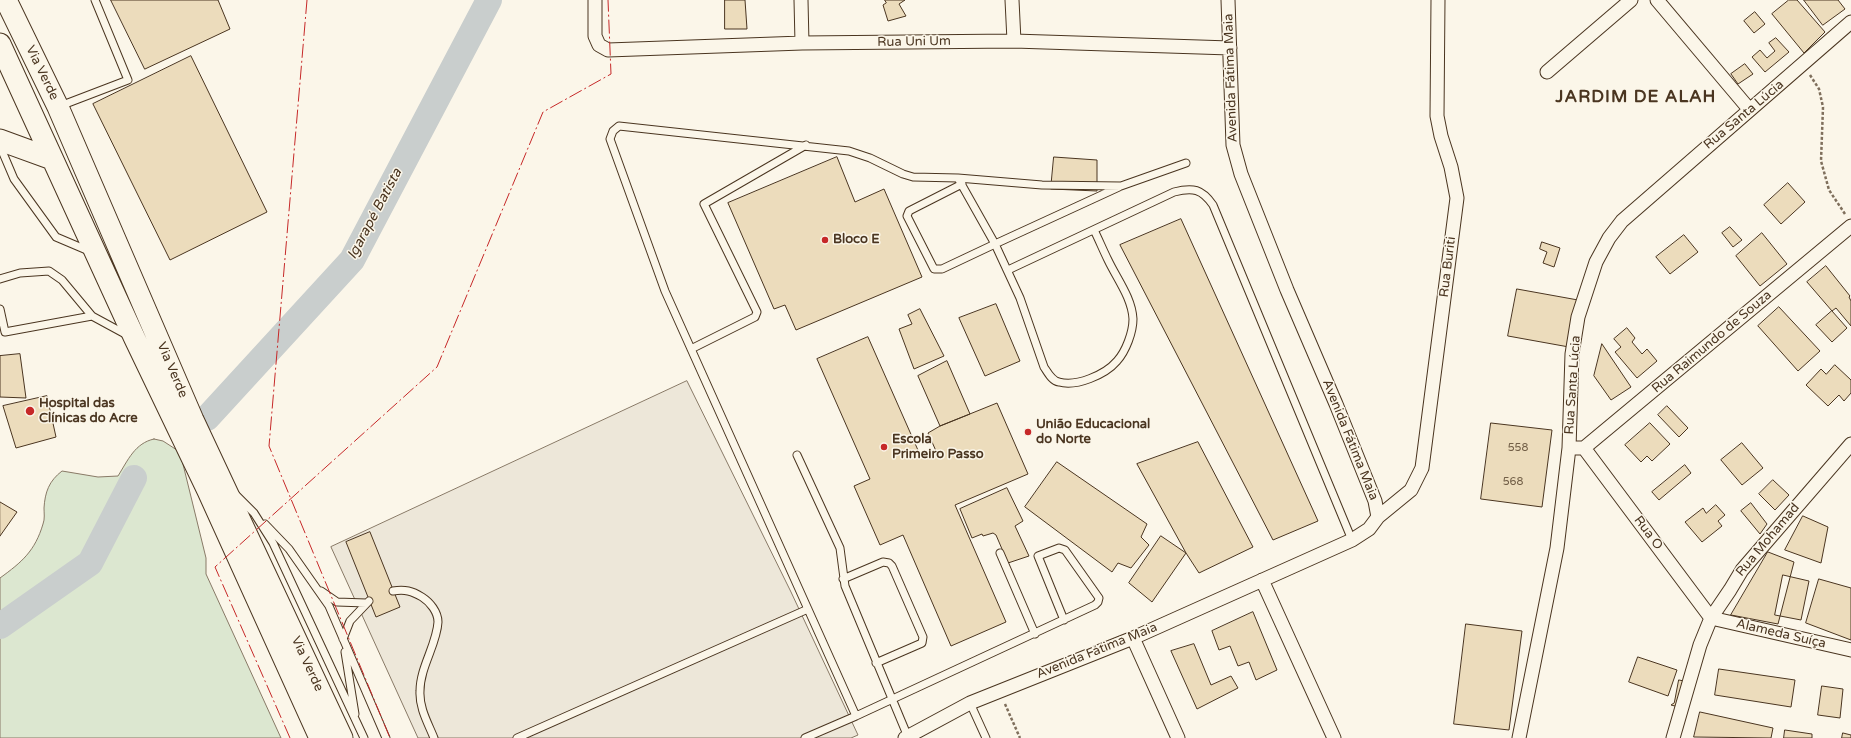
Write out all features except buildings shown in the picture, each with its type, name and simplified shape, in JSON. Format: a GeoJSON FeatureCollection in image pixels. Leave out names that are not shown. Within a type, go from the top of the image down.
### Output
{"type":"FeatureCollection","features":[{"type":"Feature","properties":{"kind":"main road","name":"Via Verde"},"geometry":{"type":"LineString","coordinates":[[6,0],[58,107],[193,420],[342,738]]}},
{"type":"Feature","properties":{"kind":"main road","name":"Via Verde"},"geometry":{"type":"LineString","coordinates":[[0,44],[134,339],[208,491],[320,738]]}},
{"type":"Feature","properties":{"kind":"main road"},"geometry":{"type":"LineString","coordinates":[[0,140],[52,158]]}},
{"type":"Feature","properties":{"kind":"street","name":"Rua Uni Um"},"geometry":{"type":"LineString","coordinates":[[595,0],[595,36],[599,45],[608,50],[802,44],[1014,40],[1230,48]]}},
{"type":"Feature","properties":{"kind":"street"},"geometry":{"type":"LineString","coordinates":[[801,0],[802,44]]}},
{"type":"Feature","properties":{"kind":"street"},"geometry":{"type":"LineString","coordinates":[[1012,0],[1014,40]]}},
{"type":"Feature","properties":{"kind":"street","name":"Avenida Fátima Maia"},"geometry":{"type":"LineString","coordinates":[[906,737],[970,703],[999,690],[1133,638],[1352,540],[1369,529],[1378,517],[1375,501],[1336,404],[1287,290],[1241,174],[1233,145],[1228,0]]}},
{"type":"Feature","properties":{"kind":"street","name":"Rua Buriti"},"geometry":{"type":"LineString","coordinates":[[1378,517],[1411,490],[1422,468],[1457,198],[1451,167],[1440,136],[1437,116],[1438,0]]}},
{"type":"Feature","properties":{"kind":"street"},"geometry":{"type":"LineString","coordinates":[[1547,72],[1631,0]]}},
{"type":"Feature","properties":{"kind":"street"},"geometry":{"type":"LineString","coordinates":[[1657,0],[1749,109]]}},
{"type":"Feature","properties":{"kind":"street","name":"Rua Santa Lúcia"},"geometry":{"type":"LineString","coordinates":[[1519,738],[1557,548],[1569,448],[1572,354],[1578,318],[1596,262],[1608,238],[1622,221],[1749,109],[1851,22]]}},
{"type":"Feature","properties":{"kind":"street","name":"Rua Raimundo de Souza"},"geometry":{"type":"LineString","coordinates":[[1584,448],[1849,221]]}},
{"type":"Feature","properties":{"kind":"street","name":"Rua Mohamad"},"geometry":{"type":"LineString","coordinates":[[1673,738],[1700,645],[1712,618],[1742,570],[1851,444]]}},
{"type":"Feature","properties":{"kind":"street"},"geometry":{"type":"LineString","coordinates":[[1569,448],[1584,448]]}},
{"type":"Feature","properties":{"kind":"street","name":"Rua O"},"geometry":{"type":"LineString","coordinates":[[1584,448],[1712,618]]}},
{"type":"Feature","properties":{"kind":"street"},"geometry":{"type":"LineString","coordinates":[[1262,580],[1334,738]]}},
{"type":"Feature","properties":{"kind":"street","name":"Alameda Suíça"},"geometry":{"type":"LineString","coordinates":[[1712,618],[1851,650]]}},
{"type":"Feature","properties":{"kind":"street"},"geometry":{"type":"LineString","coordinates":[[1133,638],[1178,738]]}},
{"type":"Feature","properties":{"kind":"lane"},"geometry":{"type":"LineString","coordinates":[[58,107],[128,80],[95,0]]}},
{"type":"Feature","properties":{"kind":"lane"},"geometry":{"type":"LineString","coordinates":[[856,716],[664,291],[610,139],[612,132],[619,126],[807,145],[859,154],[913,177],[1042,185],[1121,186]]}},
{"type":"Feature","properties":{"kind":"lane"},"geometry":{"type":"LineString","coordinates":[[691,349],[755,317],[757,312],[704,204],[807,145]]}},
{"type":"Feature","properties":{"kind":"lane"},"geometry":{"type":"LineString","coordinates":[[0,146],[14,178],[56,237],[95,253]]}},
{"type":"Feature","properties":{"kind":"lane"},"geometry":{"type":"LineString","coordinates":[[960,181],[907,213],[934,269],[942,269],[1121,186],[1186,163]]}},
{"type":"Feature","properties":{"kind":"lane"},"geometry":{"type":"LineString","coordinates":[[960,181],[1008,270],[1020,298],[1044,367],[1050,376],[1057,382],[1069,384],[1081,381],[1104,371],[1117,361],[1122,354],[1131,331],[1132,315],[1130,302],[1094,230]]}},
{"type":"Feature","properties":{"kind":"lane"},"geometry":{"type":"LineString","coordinates":[[1008,270],[1181,190],[1188,188],[1199,191],[1207,196],[1213,205],[1352,540]]}},
{"type":"Feature","properties":{"kind":"lane"},"geometry":{"type":"LineString","coordinates":[[0,279],[20,273],[49,271],[62,280],[92,316],[134,339]]}},
{"type":"Feature","properties":{"kind":"lane"},"geometry":{"type":"LineString","coordinates":[[0,308],[5,332],[92,316]]}},
{"type":"Feature","properties":{"kind":"lane"},"geometry":{"type":"LineString","coordinates":[[797,456],[840,548],[843,579],[906,737]]}},
{"type":"Feature","properties":{"kind":"lane"},"geometry":{"type":"LineString","coordinates":[[222,481],[289,549],[318,589],[336,621],[386,738]]}},
{"type":"Feature","properties":{"kind":"lane"},"geometry":{"type":"LineString","coordinates":[[254,512],[274,543],[364,738]]}},
{"type":"Feature","properties":{"kind":"lane"},"geometry":{"type":"LineString","coordinates":[[805,738],[1035,634],[1064,620],[1095,605],[1099,598],[1065,550],[1059,548],[1038,556],[1064,620]]}},
{"type":"Feature","properties":{"kind":"lane"},"geometry":{"type":"LineString","coordinates":[[1000,554],[1035,634]]}},
{"type":"Feature","properties":{"kind":"lane"},"geometry":{"type":"LineString","coordinates":[[843,579],[883,562],[888,563],[892,566],[923,637],[922,643],[876,663]]}},
{"type":"Feature","properties":{"kind":"lane"},"geometry":{"type":"LineString","coordinates":[[318,589],[337,602],[367,602],[350,621],[343,638],[356,722]]}},
{"type":"Feature","properties":{"kind":"lane"},"geometry":{"type":"LineString","coordinates":[[393,591],[403,590],[413,592],[426,600],[435,610],[438,622],[422,675],[419,692],[422,708],[434,738]]}},
{"type":"Feature","properties":{"kind":"lane"},"geometry":{"type":"LineString","coordinates":[[517,738],[808,609]]}},
{"type":"Feature","properties":{"kind":"lane"},"geometry":{"type":"LineString","coordinates":[[970,703],[986,738]]}},
{"type":"Feature","properties":{"kind":"path"},"geometry":{"type":"LineString","coordinates":[[1803,64],[1820,89],[1823,107],[1821,161],[1829,190],[1849,221]]}},
{"type":"Feature","properties":{"kind":"path"},"geometry":{"type":"LineString","coordinates":[[999,690],[1020,738]]}},
{"type":"Feature","properties":{"kind":"green space"},"geometry":{"type":"Polygon","coordinates":[[[154,439],[163,441],[180,452],[206,558],[206,574],[281,738],[0,738],[0,578],[15,567],[32,549],[44,522],[44,508],[48,487],[62,471],[98,477],[118,476],[137,448],[147,441],[154,439]]]}},
{"type":"Feature","properties":{"kind":"shaded area"},"geometry":{"type":"Polygon","coordinates":[[[687,381],[791,592],[858,735],[851,738],[418,738],[331,547],[687,381]]]}},
{"type":"Feature","properties":{"kind":"waterway","name":"Igarapé Batista"},"geometry":{"type":"LineString","coordinates":[[207,418],[352,260],[489,0]]}},
{"type":"Feature","properties":{"kind":"waterway","name":"Igarapé Batista"},"geometry":{"type":"LineString","coordinates":[[0,626],[90,563],[134,478]]}},
{"type":"Feature","properties":{"kind":"power"},"geometry":{"type":"LineString","coordinates":[[307,0],[269,446],[390,738]]}},
{"type":"Feature","properties":{"kind":"power"},"geometry":{"type":"LineString","coordinates":[[290,738],[215,567],[437,367],[543,112],[611,74],[608,0]]}},
{"type":"Feature","properties":{"kind":"place","name":"Bloco E"},"geometry":{"type":"Point","coordinates":[825,240]}},
{"type":"Feature","properties":{"kind":"place","name":"Hospital das Clínicas do Acre"},"geometry":{"type":"Point","coordinates":[30,411]}},
{"type":"Feature","properties":{"kind":"place","name":"União Educacional do Norte"},"geometry":{"type":"Point","coordinates":[1028,432]}},
{"type":"Feature","properties":{"kind":"place","name":"Escola Primeiro Passo"},"geometry":{"type":"Point","coordinates":[884,447]}},
{"type":"Feature","properties":{"kind":"district","name":"JARDIM DE ALAH"},"geometry":{"type":"Point","coordinates":[1636,98]}}]}
